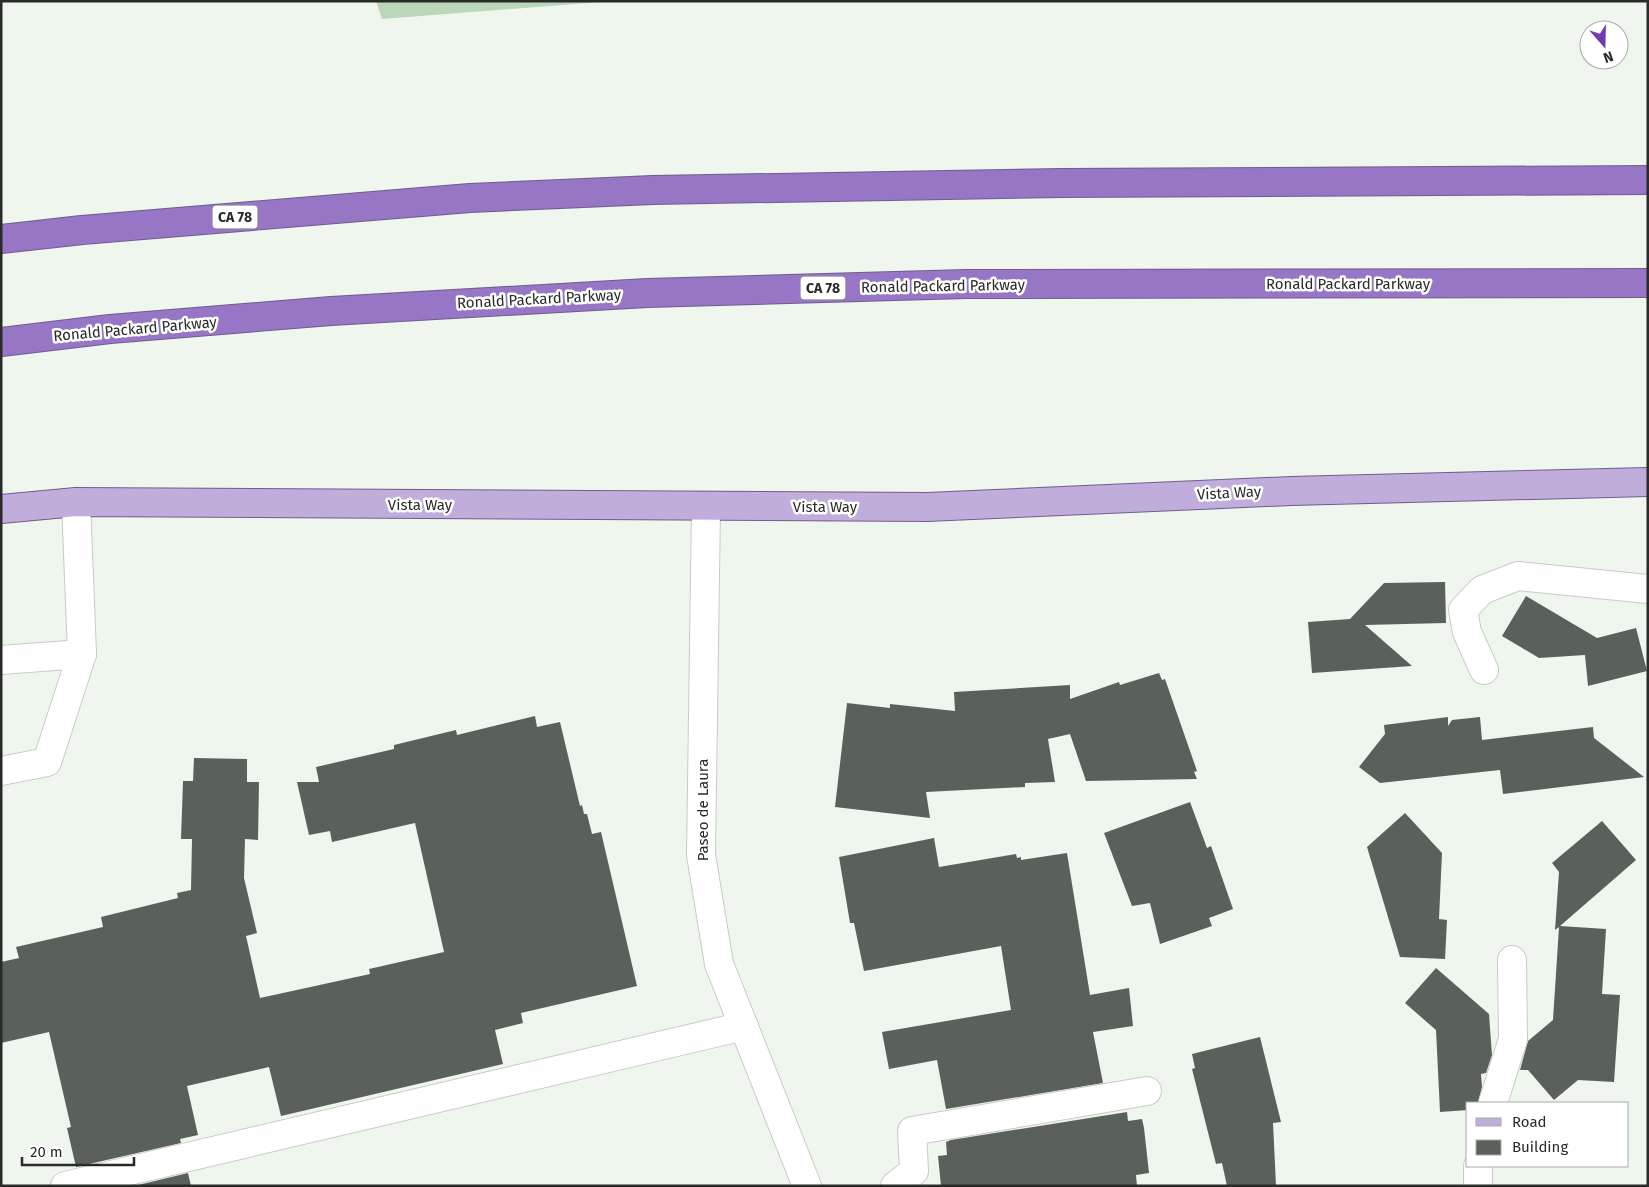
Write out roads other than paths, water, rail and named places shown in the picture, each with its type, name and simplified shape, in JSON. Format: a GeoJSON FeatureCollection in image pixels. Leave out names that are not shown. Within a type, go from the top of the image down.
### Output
{"type":"FeatureCollection","features":[{"type":"Feature","properties":{"kind":"highway","name":"CA 78"},"geometry":{"type":"LineString","coordinates":[[1,239],[82,230],[470,198],[652,190],[1061,183],[1648,180]]}},
{"type":"Feature","properties":{"kind":"highway","name":"Ronald Packard Parkway"},"geometry":{"type":"LineString","coordinates":[[1,342],[110,330],[330,311],[657,293],[966,284],[1648,283]]}},
{"type":"Feature","properties":{"kind":"main road","name":"Vista Way"},"geometry":{"type":"LineString","coordinates":[[1,509],[76,502],[927,507],[1291,490],[1648,482]]}},
{"type":"Feature","properties":{"kind":"street"},"geometry":{"type":"LineString","coordinates":[[1,771],[46,762],[82,654],[76,502]]}},
{"type":"Feature","properties":{"kind":"street","name":"Paseo de Laura"},"geometry":{"type":"LineString","coordinates":[[706,507],[701,855],[719,964],[807,1186]]}},
{"type":"Feature","properties":{"kind":"street"},"geometry":{"type":"LineString","coordinates":[[1484,670],[1467,632],[1463,610],[1482,590],[1518,576],[1648,589]]}},
{"type":"Feature","properties":{"kind":"street"},"geometry":{"type":"LineString","coordinates":[[1,660],[82,654]]}},
{"type":"Feature","properties":{"kind":"street"},"geometry":{"type":"LineString","coordinates":[[1493,1102],[1513,1039],[1512,960]]}},
{"type":"Feature","properties":{"kind":"street"},"geometry":{"type":"LineString","coordinates":[[64,1186],[744,1026]]}},
{"type":"Feature","properties":{"kind":"street"},"geometry":{"type":"LineString","coordinates":[[895,1186],[914,1171],[912,1131],[1147,1091]]}},
{"type":"Feature","properties":{"kind":"street"},"geometry":{"type":"LineString","coordinates":[[1478,1167],[1478,1186]]}}]}
